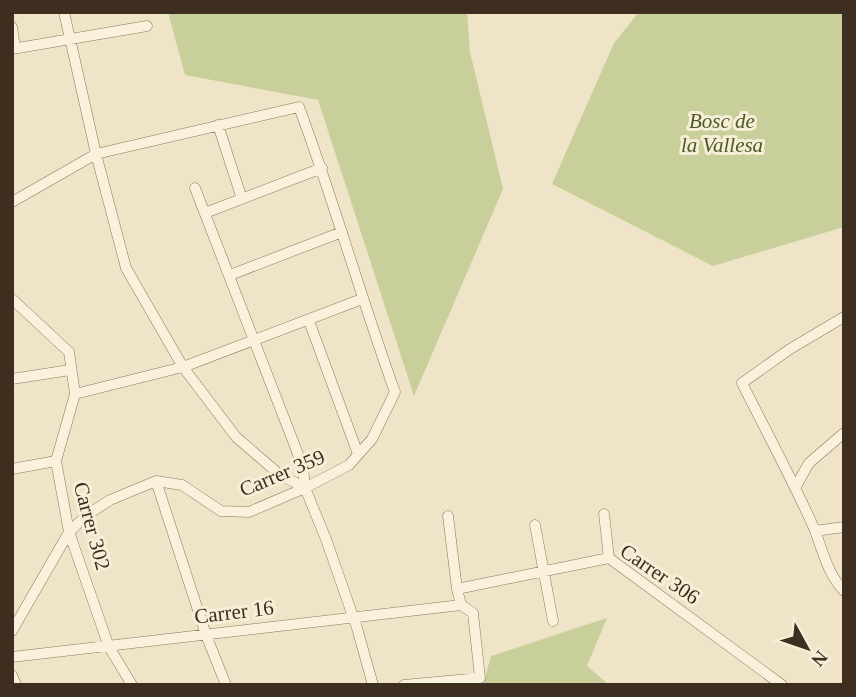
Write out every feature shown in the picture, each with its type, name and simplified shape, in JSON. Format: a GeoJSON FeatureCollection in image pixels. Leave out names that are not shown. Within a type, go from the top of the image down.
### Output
{"type":"FeatureCollection","features":[{"type":"Feature","properties":{"kind":"street"},"geometry":{"type":"LineString","coordinates":[[64,12],[96,155],[126,268],[183,367],[236,437],[279,474],[305,488]]}},
{"type":"Feature","properties":{"kind":"street"},"geometry":{"type":"LineString","coordinates":[[12,27],[14,48],[147,26]]}},
{"type":"Feature","properties":{"kind":"street"},"geometry":{"type":"LineString","coordinates":[[12,202],[96,155],[299,107],[322,168],[362,299],[183,367],[75,394]]}},
{"type":"Feature","properties":{"kind":"street"},"geometry":{"type":"LineString","coordinates":[[218,125],[242,199]]}},
{"type":"Feature","properties":{"kind":"street"},"geometry":{"type":"LineString","coordinates":[[205,213],[322,168]]}},
{"type":"Feature","properties":{"kind":"street"},"geometry":{"type":"LineString","coordinates":[[195,188],[303,467],[305,488],[353,616],[373,685]]}},
{"type":"Feature","properties":{"kind":"street"},"geometry":{"type":"LineString","coordinates":[[230,275],[342,232]]}},
{"type":"Feature","properties":{"kind":"street","name":"Carrer 302"},"geometry":{"type":"LineString","coordinates":[[12,299],[69,352],[75,394],[56,461],[69,532],[108,647],[132,685]]}},
{"type":"Feature","properties":{"kind":"street","name":"Carrer 359"},"geometry":{"type":"LineString","coordinates":[[156,481],[182,485],[220,511],[249,512],[349,465],[372,439],[395,392],[362,299]]}},
{"type":"Feature","properties":{"kind":"street"},"geometry":{"type":"LineString","coordinates":[[844,317],[790,349],[742,383],[795,488],[821,551],[844,591]]}},
{"type":"Feature","properties":{"kind":"street"},"geometry":{"type":"LineString","coordinates":[[309,321],[358,454]]}},
{"type":"Feature","properties":{"kind":"street"},"geometry":{"type":"LineString","coordinates":[[12,379],[70,370]]}},
{"type":"Feature","properties":{"kind":"street"},"geometry":{"type":"LineString","coordinates":[[795,488],[809,463],[844,433]]}},
{"type":"Feature","properties":{"kind":"street"},"geometry":{"type":"LineString","coordinates":[[12,469],[56,461]]}},
{"type":"Feature","properties":{"kind":"street"},"geometry":{"type":"LineString","coordinates":[[12,631],[69,532],[87,515],[110,500],[156,481],[206,635],[226,685]]}},
{"type":"Feature","properties":{"kind":"street"},"geometry":{"type":"LineString","coordinates":[[604,514],[609,558]]}},
{"type":"Feature","properties":{"kind":"street"},"geometry":{"type":"LineString","coordinates":[[404,685],[480,678],[473,613],[461,605],[448,516]]}},
{"type":"Feature","properties":{"kind":"street"},"geometry":{"type":"LineString","coordinates":[[536,525],[553,621]]}},
{"type":"Feature","properties":{"kind":"street"},"geometry":{"type":"LineString","coordinates":[[815,531],[844,527]]}},
{"type":"Feature","properties":{"kind":"street","name":"Carrer 306"},"geometry":{"type":"LineString","coordinates":[[457,589],[609,558],[782,685]]}},
{"type":"Feature","properties":{"kind":"street","name":"Carrer 16"},"geometry":{"type":"LineString","coordinates":[[12,657],[461,605]]}},
{"type":"Feature","properties":{"kind":"street"},"geometry":{"type":"LineString","coordinates":[[12,675],[16,685]]}},
{"type":"Feature","properties":{"kind":"green space"},"geometry":{"type":"Polygon","coordinates":[[[168,12],[467,12],[470,52],[503,189],[414,396],[318,100],[185,75],[168,12]]]}},
{"type":"Feature","properties":{"kind":"green space","name":"Bosc de la Vallesa"},"geometry":{"type":"Polygon","coordinates":[[[639,12],[844,12],[844,227],[713,266],[552,184],[614,43],[639,12]]]}},
{"type":"Feature","properties":{"kind":"green space"},"geometry":{"type":"Polygon","coordinates":[[[607,618],[587,666],[609,685],[483,685],[491,656],[607,618]]]}}]}
